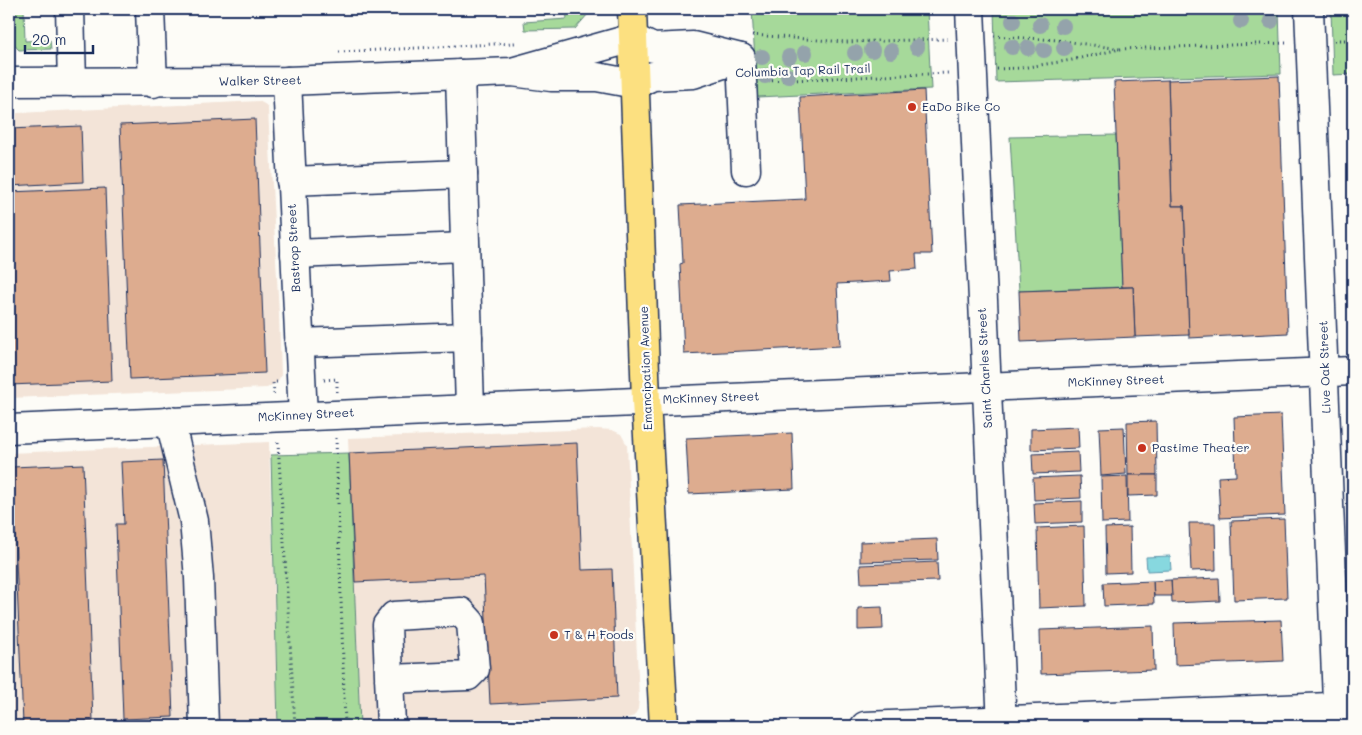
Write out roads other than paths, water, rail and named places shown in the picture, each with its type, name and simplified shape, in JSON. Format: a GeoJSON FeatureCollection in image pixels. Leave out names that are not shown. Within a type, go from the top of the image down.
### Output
{"type":"FeatureCollection","features":[{"type":"Feature","properties":{"kind":"main road","name":"Emancipation Avenue"},"geometry":{"type":"LineString","coordinates":[[632,9],[646,400],[664,726]]}},
{"type":"Feature","properties":{"kind":"street"},"geometry":{"type":"LineString","coordinates":[[70,9],[72,82]]}},
{"type":"Feature","properties":{"kind":"street"},"geometry":{"type":"LineString","coordinates":[[150,9],[153,83]]}},
{"type":"Feature","properties":{"kind":"street","name":"Saint Charles Street"},"geometry":{"type":"LineString","coordinates":[[970,9],[1001,723]]}},
{"type":"Feature","properties":{"kind":"street","name":"Live Oak Street"},"geometry":{"type":"LineString","coordinates":[[1309,9],[1324,372],[1343,713]]}},
{"type":"Feature","properties":{"kind":"street"},"geometry":{"type":"LineString","coordinates":[[633,38],[653,48],[692,46],[744,58]]}},
{"type":"Feature","properties":{"kind":"street","name":"Walker Street"},"geometry":{"type":"LineString","coordinates":[[512,72],[633,38]]}},
{"type":"Feature","properties":{"kind":"street"},"geometry":{"type":"LineString","coordinates":[[635,84],[653,76],[694,74],[744,58]]}},
{"type":"Feature","properties":{"kind":"street"},"geometry":{"type":"LineString","coordinates":[[744,58],[746,170]]}},
{"type":"Feature","properties":{"kind":"street","name":"Walker Street"},"geometry":{"type":"LineString","coordinates":[[9,82],[153,83],[512,72],[551,77],[597,77],[635,84]]}},
{"type":"Feature","properties":{"kind":"street"},"geometry":{"type":"LineString","coordinates":[[460,74],[470,408]]}},
{"type":"Feature","properties":{"kind":"street","name":"Bastrop Street"},"geometry":{"type":"LineString","coordinates":[[287,80],[303,416]]}},
{"type":"Feature","properties":{"kind":"street"},"geometry":{"type":"LineString","coordinates":[[291,181],[463,174]]}},
{"type":"Feature","properties":{"kind":"street"},"geometry":{"type":"LineString","coordinates":[[295,254],[465,247]]}},
{"type":"Feature","properties":{"kind":"street"},"geometry":{"type":"LineString","coordinates":[[299,343],[468,337]]}},
{"type":"Feature","properties":{"kind":"street","name":"McKinney Street"},"geometry":{"type":"LineString","coordinates":[[9,429],[646,400],[1353,371]]}},
{"type":"Feature","properties":{"kind":"street"},"geometry":{"type":"LineString","coordinates":[[170,421],[194,521],[199,578],[204,726]]}},
{"type":"Feature","properties":{"kind":"street"},"geometry":{"type":"LineString","coordinates":[[390,679],[391,726]]}},
{"type":"Feature","properties":{"kind":"street"},"geometry":{"type":"LineString","coordinates":[[865,726],[1343,713]]}},
{"type":"Feature","properties":{"kind":"water"},"geometry":{"type":"Polygon","coordinates":[[[1170,556],[1171,570],[1147,571],[1146,557],[1170,556]]]}},
{"type":"Feature","properties":{"kind":"place","name":"EaDo Bike Co"},"geometry":{"type":"Point","coordinates":[912,107]}},
{"type":"Feature","properties":{"kind":"place","name":"Pastime Theater"},"geometry":{"type":"Point","coordinates":[1142,448]}},
{"type":"Feature","properties":{"kind":"place","name":"T & H Foods"},"geometry":{"type":"Point","coordinates":[554,635]}}]}
